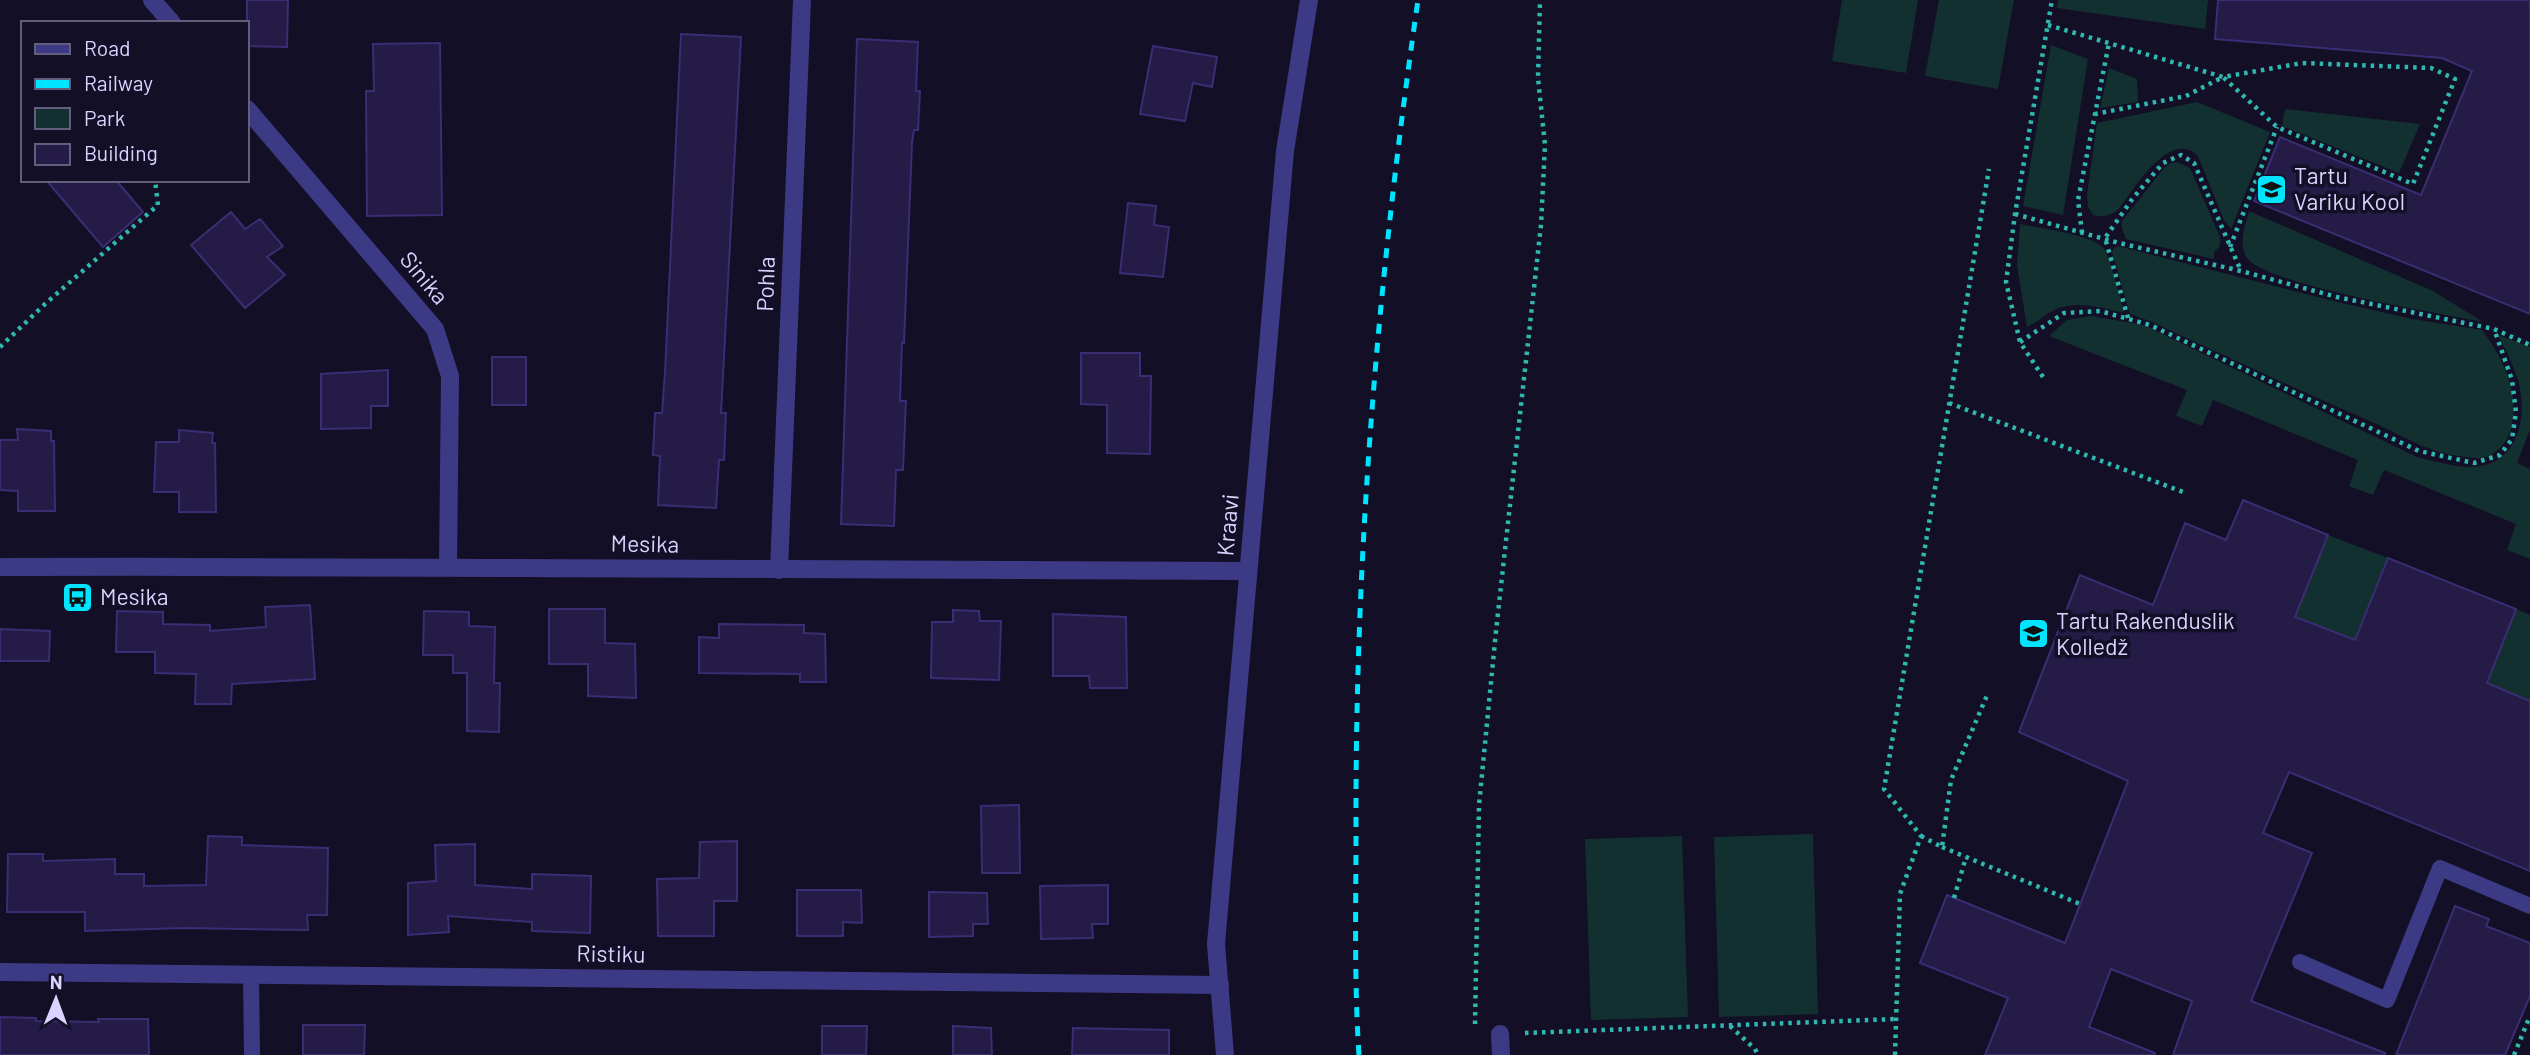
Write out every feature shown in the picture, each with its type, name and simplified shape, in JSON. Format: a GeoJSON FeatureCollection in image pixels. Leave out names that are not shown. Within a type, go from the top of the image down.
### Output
{"type":"FeatureCollection","features":[{"type":"Feature","properties":{"kind":"street"},"geometry":{"type":"LineString","coordinates":[[152,0],[170,21]]}},
{"type":"Feature","properties":{"kind":"street","name":"Pohla"},"geometry":{"type":"LineString","coordinates":[[779,570],[802,0]]}},
{"type":"Feature","properties":{"kind":"street","name":"Kraavi"},"geometry":{"type":"LineString","coordinates":[[1225,1055],[1216,944],[1285,151],[1309,0]]}},
{"type":"Feature","properties":{"kind":"street","name":"Sinika"},"geometry":{"type":"LineString","coordinates":[[248,110],[435,329],[450,376],[448,567]]}},
{"type":"Feature","properties":{"kind":"street","name":"Mesika"},"geometry":{"type":"LineString","coordinates":[[0,568],[1248,571]]}},
{"type":"Feature","properties":{"kind":"street","name":"Ristiku"},"geometry":{"type":"LineString","coordinates":[[0,972],[1220,985]]}},
{"type":"Feature","properties":{"kind":"street"},"geometry":{"type":"LineString","coordinates":[[1500,1034],[1501,1055]]}},
{"type":"Feature","properties":{"kind":"lane"},"geometry":{"type":"LineString","coordinates":[[2300,962],[2387,1000],[2440,868],[2530,906]]}},
{"type":"Feature","properties":{"kind":"lane"},"geometry":{"type":"LineString","coordinates":[[251,975],[252,1055]]}},
{"type":"Feature","properties":{"kind":"path"},"geometry":{"type":"LineString","coordinates":[[1475,1033],[1479,805],[1541,225],[1545,145],[1538,78],[1540,0]]}},
{"type":"Feature","properties":{"kind":"path"},"geometry":{"type":"LineString","coordinates":[[2043,377],[2020,342],[2006,282],[2052,0]]}},
{"type":"Feature","properties":{"kind":"path"},"geometry":{"type":"LineString","coordinates":[[2048,25],[2223,77],[2277,127],[2413,184],[2455,79],[2431,68],[2302,63],[2223,77],[2186,96],[2095,114]]}},
{"type":"Feature","properties":{"kind":"path"},"geometry":{"type":"LineString","coordinates":[[2082,233],[2078,200],[2109,43]]}},
{"type":"Feature","properties":{"kind":"path"},"geometry":{"type":"LineString","coordinates":[[2230,247],[2277,127]]}},
{"type":"Feature","properties":{"kind":"path"},"geometry":{"type":"LineString","coordinates":[[2105,238],[2133,198],[2164,163],[2181,155],[2194,163],[2241,271]]}},
{"type":"Feature","properties":{"kind":"path"},"geometry":{"type":"LineString","coordinates":[[1989,169],[1884,789],[1921,836],[2080,904]]}},
{"type":"Feature","properties":{"kind":"path"},"geometry":{"type":"LineString","coordinates":[[0,347],[158,205],[155,182]]}},
{"type":"Feature","properties":{"kind":"path"},"geometry":{"type":"LineString","coordinates":[[2015,214],[2337,297],[2494,329],[2530,345]]}},
{"type":"Feature","properties":{"kind":"path"},"geometry":{"type":"LineString","coordinates":[[2105,238],[2129,319]]}},
{"type":"Feature","properties":{"kind":"path"},"geometry":{"type":"LineString","coordinates":[[2020,342],[2064,313],[2100,311],[2150,325],[2419,451],[2474,463],[2500,455],[2512,439],[2516,412],[2512,380],[2494,329]]}},
{"type":"Feature","properties":{"kind":"path"},"geometry":{"type":"LineString","coordinates":[[1949,403],[2183,492]]}},
{"type":"Feature","properties":{"kind":"path"},"geometry":{"type":"LineString","coordinates":[[1942,847],[1951,780],[1988,693]]}},
{"type":"Feature","properties":{"kind":"path"},"geometry":{"type":"LineString","coordinates":[[1895,1055],[1900,894],[1921,836]]}},
{"type":"Feature","properties":{"kind":"path"},"geometry":{"type":"LineString","coordinates":[[1954,898],[1966,857]]}},
{"type":"Feature","properties":{"kind":"path"},"geometry":{"type":"LineString","coordinates":[[2514,1055],[2530,1016]]}},
{"type":"Feature","properties":{"kind":"path"},"geometry":{"type":"LineString","coordinates":[[1500,1034],[1896,1019]]}},
{"type":"Feature","properties":{"kind":"path"},"geometry":{"type":"LineString","coordinates":[[1729,1025],[1758,1055]]}},
{"type":"Feature","properties":{"kind":"green space"},"geometry":{"type":"Polygon","coordinates":[[[1842,0],[1918,0],[1906,73],[1832,61],[1842,0]]]}},
{"type":"Feature","properties":{"kind":"green space"},"geometry":{"type":"Polygon","coordinates":[[[1939,0],[2014,0],[1998,89],[1925,76],[1939,0]]]}},
{"type":"Feature","properties":{"kind":"green space"},"geometry":{"type":"Polygon","coordinates":[[[2058,0],[2208,0],[2205,29],[2057,8],[2058,0]]]}},
{"type":"Feature","properties":{"kind":"green space"},"geometry":{"type":"Polygon","coordinates":[[[2051,45],[2088,59],[2063,215],[2023,206],[2051,45]]]}},
{"type":"Feature","properties":{"kind":"green space"},"geometry":{"type":"Polygon","coordinates":[[[2109,68],[2137,79],[2138,102],[2100,108],[2109,68]]]}},
{"type":"Feature","properties":{"kind":"green space"},"geometry":{"type":"Polygon","coordinates":[[[2197,102],[2270,132],[2231,229],[2224,220],[2198,156],[2187,149],[2165,155],[2154,164],[2119,209],[2104,216],[2093,215],[2088,207],[2087,195],[2097,123],[2197,102]]]}},
{"type":"Feature","properties":{"kind":"green space"},"geometry":{"type":"Polygon","coordinates":[[[2285,109],[2420,124],[2399,173],[2282,126],[2285,109]]]}},
{"type":"Feature","properties":{"kind":"green space"},"geometry":{"type":"Polygon","coordinates":[[[2177,162],[2190,168],[2220,237],[2220,246],[2214,252],[2214,259],[2126,239],[2122,221],[2164,168],[2177,162]]]}},
{"type":"Feature","properties":{"kind":"green space"},"geometry":{"type":"Polygon","coordinates":[[[2249,211],[2433,291],[2483,322],[2319,288],[2261,268],[2244,253],[2243,235],[2249,211]]]}},
{"type":"Feature","properties":{"kind":"green space"},"geometry":{"type":"Polygon","coordinates":[[[2020,224],[2078,236],[2099,244],[2110,261],[2124,313],[2090,306],[2064,306],[2027,327],[2017,265],[2020,224]]]}},
{"type":"Feature","properties":{"kind":"green space"},"geometry":{"type":"Polygon","coordinates":[[[2118,246],[2329,300],[2412,319],[2482,330],[2502,362],[2511,387],[2514,412],[2509,435],[2502,446],[2488,457],[2466,457],[2439,452],[2130,314],[2112,252],[2118,246]]]}},
{"type":"Feature","properties":{"kind":"green space"},"geometry":{"type":"Polygon","coordinates":[[[2091,316],[2144,325],[2417,457],[2465,467],[2494,462],[2504,455],[2517,435],[2520,423],[2522,410],[2519,384],[2498,335],[2530,347],[2530,430],[2517,463],[2530,469],[2530,559],[2507,550],[2516,524],[2384,470],[2373,495],[2349,486],[2358,460],[2213,400],[2202,426],[2176,416],[2187,390],[2049,336],[2067,320],[2091,316]]]}},
{"type":"Feature","properties":{"kind":"green space"},"geometry":{"type":"Polygon","coordinates":[[[2328,535],[2388,558],[2355,640],[2295,617],[2328,535]]]}},
{"type":"Feature","properties":{"kind":"green space"},"geometry":{"type":"Polygon","coordinates":[[[2516,609],[2530,615],[2530,701],[2487,683],[2516,609]]]}},
{"type":"Feature","properties":{"kind":"green space"},"geometry":{"type":"Polygon","coordinates":[[[1813,834],[1818,1014],[1719,1017],[1714,837],[1813,834]]]}},
{"type":"Feature","properties":{"kind":"green space"},"geometry":{"type":"Polygon","coordinates":[[[1682,836],[1688,1017],[1591,1020],[1585,839],[1682,836]]]}},
{"type":"Feature","properties":{"kind":"building"},"geometry":{"type":"Polygon","coordinates":[[[247,0],[288,0],[287,47],[248,46],[247,0]]]}},
{"type":"Feature","properties":{"kind":"building"},"geometry":{"type":"Polygon","coordinates":[[[2218,0],[2530,0],[2530,314],[2254,201],[2280,137],[2421,195],[2472,71],[2442,58],[2215,39],[2218,0]]]}},
{"type":"Feature","properties":{"kind":"building"},"geometry":{"type":"Polygon","coordinates":[[[681,34],[741,37],[721,413],[726,413],[724,460],[719,460],[716,508],[658,505],[660,456],[653,455],[655,413],[662,413],[665,372],[681,34]]]}},
{"type":"Feature","properties":{"kind":"building"},"geometry":{"type":"Polygon","coordinates":[[[857,39],[918,42],[918,130],[914,130],[912,143],[902,343],[900,401],[906,401],[903,470],[896,470],[894,526],[841,524],[857,39]]]}},
{"type":"Feature","properties":{"kind":"building"},"geometry":{"type":"Polygon","coordinates":[[[440,43],[442,215],[367,216],[366,91],[374,91],[373,44],[440,43]]]}},
{"type":"Feature","properties":{"kind":"building"},"geometry":{"type":"Polygon","coordinates":[[[1153,46],[1217,57],[1212,87],[1193,83],[1185,121],[1140,114],[1153,46]]]}},
{"type":"Feature","properties":{"kind":"building"},"geometry":{"type":"Polygon","coordinates":[[[48,182],[118,182],[143,212],[103,247],[48,182]]]}},
{"type":"Feature","properties":{"kind":"building"},"geometry":{"type":"Polygon","coordinates":[[[1128,203],[1156,206],[1154,225],[1169,227],[1163,277],[1120,273],[1128,203]]]}},
{"type":"Feature","properties":{"kind":"building"},"geometry":{"type":"Polygon","coordinates":[[[231,212],[245,229],[260,219],[283,246],[267,257],[285,275],[245,308],[191,245],[231,212]]]}},
{"type":"Feature","properties":{"kind":"building"},"geometry":{"type":"Polygon","coordinates":[[[1081,353],[1140,353],[1140,376],[1151,376],[1150,454],[1107,453],[1107,405],[1081,404],[1081,353]]]}},
{"type":"Feature","properties":{"kind":"building"},"geometry":{"type":"Polygon","coordinates":[[[492,357],[526,357],[526,405],[492,405],[492,357]]]}},
{"type":"Feature","properties":{"kind":"building"},"geometry":{"type":"Polygon","coordinates":[[[388,370],[388,406],[371,406],[371,428],[321,429],[321,374],[388,370]]]}},
{"type":"Feature","properties":{"kind":"building"},"geometry":{"type":"Polygon","coordinates":[[[17,429],[51,431],[51,441],[54,441],[55,511],[18,511],[18,491],[0,490],[0,440],[18,440],[17,429]]]}},
{"type":"Feature","properties":{"kind":"building"},"geometry":{"type":"Polygon","coordinates":[[[179,430],[213,433],[216,512],[179,512],[179,492],[154,492],[156,442],[179,442],[179,430]]]}},
{"type":"Feature","properties":{"kind":"building"},"geometry":{"type":"Polygon","coordinates":[[[2243,500],[2328,535],[2295,617],[2355,640],[2388,558],[2516,609],[2487,683],[2530,701],[2530,871],[2289,772],[2263,833],[2312,853],[2251,1001],[2385,1055],[2173,1055],[2192,1001],[2111,969],[2089,1027],[2155,1055],[1985,1055],[2008,998],[1920,963],[1947,895],[2065,943],[2128,781],[2019,732],[2080,575],[2153,605],[2185,523],[2226,540],[2243,500]]]}},
{"type":"Feature","properties":{"kind":"building"},"geometry":{"type":"Polygon","coordinates":[[[310,605],[315,679],[232,684],[231,704],[195,704],[196,674],[155,673],[155,652],[116,652],[117,611],[163,612],[163,624],[210,625],[210,631],[266,627],[265,607],[310,605]]]}},
{"type":"Feature","properties":{"kind":"building"},"geometry":{"type":"Polygon","coordinates":[[[549,609],[605,609],[605,643],[635,644],[636,698],[588,696],[588,664],[549,664],[549,609]]]}},
{"type":"Feature","properties":{"kind":"building"},"geometry":{"type":"Polygon","coordinates":[[[953,610],[979,611],[980,621],[1001,621],[999,680],[931,678],[932,622],[953,622],[953,610]]]}},
{"type":"Feature","properties":{"kind":"building"},"geometry":{"type":"Polygon","coordinates":[[[424,611],[469,612],[469,626],[495,627],[494,683],[500,683],[499,732],[467,731],[467,673],[453,673],[453,655],[423,655],[424,611]]]}},
{"type":"Feature","properties":{"kind":"building"},"geometry":{"type":"Polygon","coordinates":[[[1053,614],[1126,617],[1127,688],[1090,688],[1089,676],[1053,676],[1053,614]]]}},
{"type":"Feature","properties":{"kind":"building"},"geometry":{"type":"Polygon","coordinates":[[[719,624],[804,625],[804,633],[825,634],[826,682],[800,682],[800,674],[699,673],[699,637],[719,638],[719,624]]]}},
{"type":"Feature","properties":{"kind":"building"},"geometry":{"type":"Polygon","coordinates":[[[0,629],[50,631],[49,661],[0,661],[0,629]]]}},
{"type":"Feature","properties":{"kind":"building"},"geometry":{"type":"Polygon","coordinates":[[[1019,805],[1020,873],[982,873],[981,806],[1019,805]]]}},
{"type":"Feature","properties":{"kind":"building"},"geometry":{"type":"Polygon","coordinates":[[[208,836],[242,837],[242,845],[328,848],[327,915],[307,915],[308,930],[184,928],[85,931],[85,912],[7,912],[8,854],[43,854],[43,861],[115,859],[115,874],[144,874],[144,886],[206,885],[208,836]]]}},
{"type":"Feature","properties":{"kind":"building"},"geometry":{"type":"Polygon","coordinates":[[[737,841],[737,901],[714,901],[714,936],[658,936],[657,879],[699,878],[700,842],[737,841]]]}},
{"type":"Feature","properties":{"kind":"building"},"geometry":{"type":"Polygon","coordinates":[[[475,844],[475,885],[532,889],[532,874],[591,876],[590,933],[532,931],[532,922],[448,916],[449,932],[408,935],[408,883],[436,881],[435,845],[475,844]]]}},
{"type":"Feature","properties":{"kind":"building"},"geometry":{"type":"Polygon","coordinates":[[[1108,885],[1108,924],[1092,924],[1093,938],[1041,939],[1040,886],[1108,885]]]}},
{"type":"Feature","properties":{"kind":"building"},"geometry":{"type":"Polygon","coordinates":[[[797,890],[861,890],[862,923],[843,922],[843,936],[797,936],[797,890]]]}},
{"type":"Feature","properties":{"kind":"building"},"geometry":{"type":"Polygon","coordinates":[[[929,892],[987,893],[988,924],[973,924],[973,936],[929,937],[929,892]]]}},
{"type":"Feature","properties":{"kind":"building"},"geometry":{"type":"Polygon","coordinates":[[[2455,906],[2489,919],[2486,926],[2530,943],[2530,996],[2505,1055],[2396,1055],[2455,906]]]}},
{"type":"Feature","properties":{"kind":"building"},"geometry":{"type":"Polygon","coordinates":[[[0,1017],[36,1018],[36,1021],[99,1022],[98,1019],[148,1019],[149,1055],[0,1055],[0,1017]]]}},
{"type":"Feature","properties":{"kind":"building"},"geometry":{"type":"Polygon","coordinates":[[[303,1025],[365,1025],[364,1055],[303,1055],[303,1025]]]}},
{"type":"Feature","properties":{"kind":"building"},"geometry":{"type":"Polygon","coordinates":[[[822,1026],[867,1026],[866,1055],[822,1055],[822,1026]]]}},
{"type":"Feature","properties":{"kind":"building"},"geometry":{"type":"Polygon","coordinates":[[[953,1026],[991,1028],[992,1055],[953,1055],[953,1026]]]}},
{"type":"Feature","properties":{"kind":"building"},"geometry":{"type":"Polygon","coordinates":[[[1073,1028],[1169,1030],[1169,1055],[1072,1055],[1073,1028]]]}},
{"type":"Feature","properties":{"kind":"railway"},"geometry":{"type":"LineString","coordinates":[[1359,1055],[1356,999],[1357,727],[1365,519],[1391,207],[1418,0]]}},
{"type":"Feature","properties":{"kind":"place","name":"Tartu Variku Kool"},"geometry":{"type":"Point","coordinates":[2271,189]}},
{"type":"Feature","properties":{"kind":"place","name":"Mesika"},"geometry":{"type":"Point","coordinates":[77,597]}},
{"type":"Feature","properties":{"kind":"place","name":"Tartu Rakenduslik Kolledž"},"geometry":{"type":"Point","coordinates":[2033,634]}}]}
